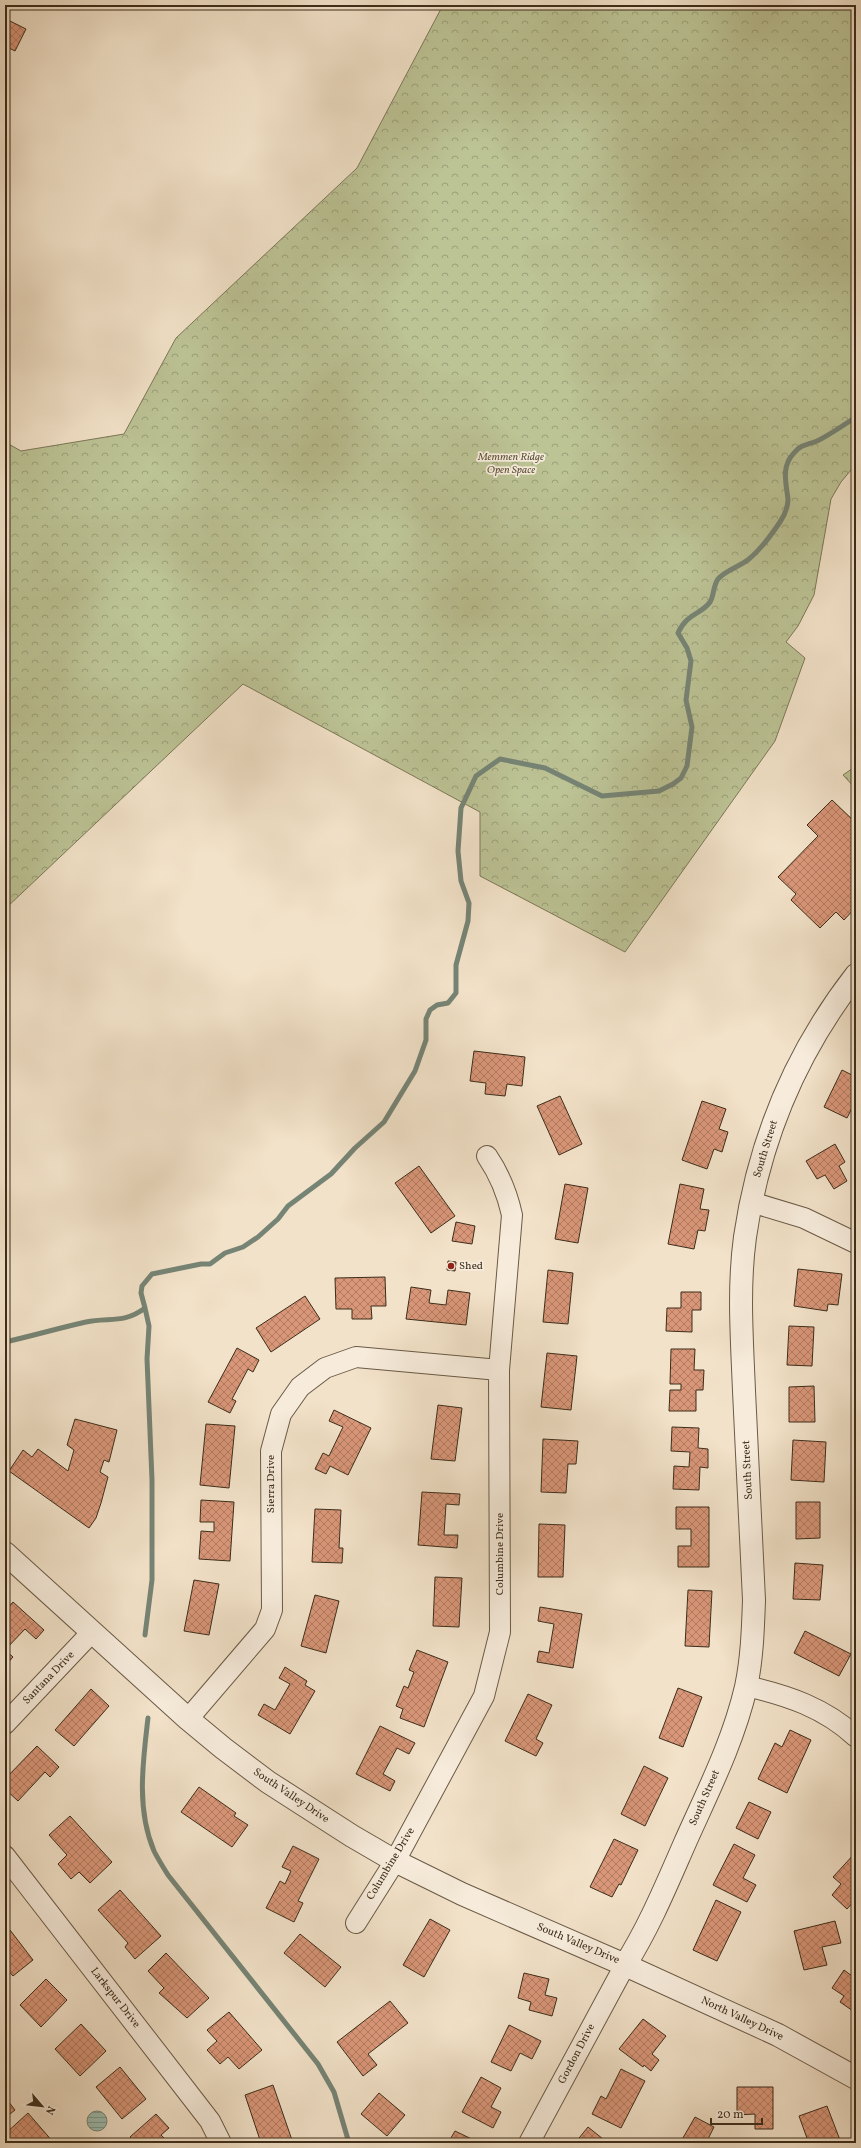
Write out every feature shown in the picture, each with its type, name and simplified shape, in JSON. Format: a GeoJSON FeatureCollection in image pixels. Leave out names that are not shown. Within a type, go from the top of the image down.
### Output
{"type":"FeatureCollection","features":[{"type":"Feature","properties":{"kind":"street","name":"South Street"},"geometry":{"type":"LineString","coordinates":[[625,1964],[643,1936],[722,1762],[737,1720],[746,1686],[752,1645],[754,1600],[741,1305],[745,1238],[751,1202],[767,1140],[784,1094],[804,1054],[824,1020],[856,975]]}},
{"type":"Feature","properties":{"kind":"street","name":"Columbine Drive"},"geometry":{"type":"LineString","coordinates":[[356,1923],[395,1861],[484,1696],[500,1632],[499,1370],[512,1215],[506,1190],[498,1172],[487,1156]]}},
{"type":"Feature","properties":{"kind":"street"},"geometry":{"type":"LineString","coordinates":[[751,1202],[804,1218],[856,1244]]}},
{"type":"Feature","properties":{"kind":"street","name":"Sierra Drive"},"geometry":{"type":"LineString","coordinates":[[188,1719],[265,1629],[272,1610],[271,1451],[281,1414],[300,1387],[325,1368],[356,1357],[499,1370]]}},
{"type":"Feature","properties":{"kind":"street","name":"South Valley Drive"},"geometry":{"type":"LineString","coordinates":[[5,1553],[188,1719],[268,1782],[395,1861],[462,1894],[625,1964]]}},
{"type":"Feature","properties":{"kind":"street","name":"Santana Drive"},"geometry":{"type":"LineString","coordinates":[[5,1724],[92,1632]]}},
{"type":"Feature","properties":{"kind":"street"},"geometry":{"type":"LineString","coordinates":[[746,1686],[774,1692],[805,1703],[842,1724],[856,1737]]}},
{"type":"Feature","properties":{"kind":"street","name":"Larkspur Drive"},"geometry":{"type":"LineString","coordinates":[[5,1856],[210,2121],[221,2143]]}},
{"type":"Feature","properties":{"kind":"street","name":"North Valley Drive"},"geometry":{"type":"LineString","coordinates":[[625,1964],[778,2034],[856,2078]]}},
{"type":"Feature","properties":{"kind":"street","name":"Gordon Drive"},"geometry":{"type":"LineString","coordinates":[[529,2143],[625,1964]]}},
{"type":"Feature","properties":{"kind":"green space","name":"Memmen Ridge Open Space"},"geometry":{"type":"Polygon","coordinates":[[[443,5],[856,5],[856,464],[841,482],[831,499],[814,595],[798,626],[786,642],[805,658],[775,741],[625,952],[480,876],[480,812],[243,684],[5,909],[5,442],[21,451],[124,434],[176,338],[357,168],[443,5]]]}},
{"type":"Feature","properties":{"kind":"green space"},"geometry":{"type":"Polygon","coordinates":[[[856,766],[856,789],[843,775],[856,766]]]}},
{"type":"Feature","properties":{"kind":"water"},"geometry":{"type":"Polygon","coordinates":[[[97,2111],[104,2114],[107,2121],[104,2128],[97,2131],[90,2128],[87,2121],[90,2114],[97,2111]]]}},
{"type":"Feature","properties":{"kind":"building"},"geometry":{"type":"Polygon","coordinates":[[[6,19],[26,29],[15,51],[5,46],[6,19]]]}},
{"type":"Feature","properties":{"kind":"building"},"geometry":{"type":"Polygon","coordinates":[[[832,800],[856,823],[856,907],[844,920],[836,912],[820,928],[791,900],[796,894],[778,877],[818,836],[807,825],[832,800]]]}},
{"type":"Feature","properties":{"kind":"building"},"geometry":{"type":"Polygon","coordinates":[[[474,1051],[525,1057],[522,1086],[507,1084],[505,1096],[485,1094],[486,1083],[470,1081],[474,1051]]]}},
{"type":"Feature","properties":{"kind":"building"},"geometry":{"type":"Polygon","coordinates":[[[842,1070],[856,1077],[856,1100],[847,1118],[824,1107],[842,1070]]]}},
{"type":"Feature","properties":{"kind":"building"},"geometry":{"type":"Polygon","coordinates":[[[560,1096],[582,1144],[559,1155],[537,1106],[560,1096]]]}},
{"type":"Feature","properties":{"kind":"building"},"geometry":{"type":"Polygon","coordinates":[[[702,1101],[726,1109],[719,1129],[728,1132],[722,1152],[714,1149],[707,1169],[682,1160],[702,1101]]]}},
{"type":"Feature","properties":{"kind":"building"},"geometry":{"type":"Polygon","coordinates":[[[835,1144],[845,1162],[839,1166],[847,1181],[834,1189],[825,1175],[817,1179],[806,1161],[835,1144]]]}},
{"type":"Feature","properties":{"kind":"building"},"geometry":{"type":"Polygon","coordinates":[[[419,1166],[455,1216],[431,1233],[395,1183],[419,1166]]]}},
{"type":"Feature","properties":{"kind":"building"},"geometry":{"type":"Polygon","coordinates":[[[565,1184],[588,1188],[578,1243],[555,1239],[565,1184]]]}},
{"type":"Feature","properties":{"kind":"building"},"geometry":{"type":"Polygon","coordinates":[[[680,1184],[704,1189],[700,1209],[709,1210],[705,1231],[698,1230],[694,1249],[668,1244],[680,1184]]]}},
{"type":"Feature","properties":{"kind":"building"},"geometry":{"type":"Polygon","coordinates":[[[456,1222],[475,1226],[472,1244],[452,1241],[456,1222]]]}},
{"type":"Feature","properties":{"kind":"building","name":"Shed"},"geometry":{"type":"Polygon","coordinates":[[[448,1261],[456,1262],[455,1271],[447,1270],[448,1261]]]}},
{"type":"Feature","properties":{"kind":"building"},"geometry":{"type":"Polygon","coordinates":[[[798,1269],[842,1274],[838,1305],[828,1304],[827,1311],[794,1306],[798,1269]]]}},
{"type":"Feature","properties":{"kind":"building"},"geometry":{"type":"Polygon","coordinates":[[[548,1270],[573,1273],[568,1324],[543,1322],[548,1270]]]}},
{"type":"Feature","properties":{"kind":"building"},"geometry":{"type":"Polygon","coordinates":[[[385,1277],[386,1306],[371,1306],[372,1319],[352,1319],[352,1309],[336,1309],[335,1278],[385,1277]]]}},
{"type":"Feature","properties":{"kind":"building"},"geometry":{"type":"Polygon","coordinates":[[[411,1287],[431,1290],[429,1303],[446,1305],[448,1290],[470,1293],[466,1325],[406,1319],[411,1287]]]}},
{"type":"Feature","properties":{"kind":"building"},"geometry":{"type":"Polygon","coordinates":[[[681,1292],[701,1292],[701,1310],[692,1310],[692,1332],[666,1331],[667,1308],[681,1308],[681,1292]]]}},
{"type":"Feature","properties":{"kind":"building"},"geometry":{"type":"Polygon","coordinates":[[[305,1296],[320,1319],[271,1352],[256,1328],[305,1296]]]}},
{"type":"Feature","properties":{"kind":"building"},"geometry":{"type":"Polygon","coordinates":[[[789,1326],[814,1327],[812,1366],[787,1365],[789,1326]]]}},
{"type":"Feature","properties":{"kind":"building"},"geometry":{"type":"Polygon","coordinates":[[[237,1348],[259,1360],[253,1372],[248,1369],[232,1399],[236,1401],[230,1413],[208,1402],[237,1348]]]}},
{"type":"Feature","properties":{"kind":"building"},"geometry":{"type":"Polygon","coordinates":[[[671,1349],[695,1349],[694,1370],[704,1370],[703,1390],[696,1390],[696,1411],[669,1411],[670,1390],[681,1390],[681,1384],[670,1384],[671,1349]]]}},
{"type":"Feature","properties":{"kind":"building"},"geometry":{"type":"Polygon","coordinates":[[[547,1353],[577,1356],[571,1410],[541,1407],[547,1353]]]}},
{"type":"Feature","properties":{"kind":"building"},"geometry":{"type":"Polygon","coordinates":[[[814,1386],[815,1422],[789,1422],[789,1387],[814,1386]]]}},
{"type":"Feature","properties":{"kind":"building"},"geometry":{"type":"Polygon","coordinates":[[[438,1405],[462,1408],[455,1461],[431,1459],[438,1405]]]}},
{"type":"Feature","properties":{"kind":"building"},"geometry":{"type":"Polygon","coordinates":[[[334,1410],[371,1428],[348,1475],[330,1466],[326,1474],[315,1469],[323,1453],[329,1456],[343,1427],[329,1421],[334,1410]]]}},
{"type":"Feature","properties":{"kind":"building"},"geometry":{"type":"Polygon","coordinates":[[[75,1419],[117,1430],[109,1462],[104,1460],[100,1472],[108,1477],[96,1518],[89,1528],[9,1471],[23,1450],[32,1457],[38,1449],[68,1471],[74,1450],[67,1445],[75,1419]]]}},
{"type":"Feature","properties":{"kind":"building"},"geometry":{"type":"Polygon","coordinates":[[[206,1424],[235,1426],[229,1488],[200,1485],[206,1424]]]}},
{"type":"Feature","properties":{"kind":"building"},"geometry":{"type":"Polygon","coordinates":[[[672,1427],[699,1428],[698,1448],[708,1449],[708,1468],[700,1467],[699,1490],[673,1489],[674,1466],[689,1467],[690,1452],[671,1451],[672,1427]]]}},
{"type":"Feature","properties":{"kind":"building"},"geometry":{"type":"Polygon","coordinates":[[[543,1439],[578,1441],[576,1464],[568,1464],[566,1493],[541,1492],[543,1439]]]}},
{"type":"Feature","properties":{"kind":"building"},"geometry":{"type":"Polygon","coordinates":[[[793,1440],[826,1442],[824,1482],[791,1480],[793,1440]]]}},
{"type":"Feature","properties":{"kind":"building"},"geometry":{"type":"Polygon","coordinates":[[[422,1492],[460,1494],[459,1505],[446,1504],[444,1535],[458,1535],[457,1548],[418,1545],[422,1492]]]}},
{"type":"Feature","properties":{"kind":"building"},"geometry":{"type":"Polygon","coordinates":[[[201,1500],[234,1502],[230,1561],[199,1559],[201,1531],[214,1532],[214,1522],[200,1522],[201,1500]]]}},
{"type":"Feature","properties":{"kind":"building"},"geometry":{"type":"Polygon","coordinates":[[[796,1502],[820,1502],[820,1538],[796,1539],[796,1502]]]}},
{"type":"Feature","properties":{"kind":"building"},"geometry":{"type":"Polygon","coordinates":[[[676,1507],[709,1507],[709,1567],[678,1567],[678,1546],[691,1546],[691,1529],[676,1529],[676,1507]]]}},
{"type":"Feature","properties":{"kind":"building"},"geometry":{"type":"Polygon","coordinates":[[[315,1509],[341,1510],[339,1548],[343,1548],[342,1563],[312,1562],[315,1509]]]}},
{"type":"Feature","properties":{"kind":"building"},"geometry":{"type":"Polygon","coordinates":[[[539,1524],[565,1525],[563,1577],[538,1577],[539,1524]]]}},
{"type":"Feature","properties":{"kind":"building"},"geometry":{"type":"Polygon","coordinates":[[[795,1563],[823,1565],[820,1600],[793,1599],[795,1563]]]}},
{"type":"Feature","properties":{"kind":"building"},"geometry":{"type":"Polygon","coordinates":[[[435,1577],[462,1578],[459,1627],[433,1626],[435,1577]]]}},
{"type":"Feature","properties":{"kind":"building"},"geometry":{"type":"Polygon","coordinates":[[[194,1580],[219,1584],[209,1635],[184,1631],[194,1580]]]}},
{"type":"Feature","properties":{"kind":"building"},"geometry":{"type":"Polygon","coordinates":[[[688,1590],[712,1591],[709,1647],[685,1646],[688,1590]]]}},
{"type":"Feature","properties":{"kind":"building"},"geometry":{"type":"Polygon","coordinates":[[[315,1595],[339,1601],[326,1653],[301,1646],[315,1595]]]}},
{"type":"Feature","properties":{"kind":"building"},"geometry":{"type":"Polygon","coordinates":[[[13,1602],[44,1630],[36,1639],[25,1629],[5,1650],[5,1611],[13,1602]]]}},
{"type":"Feature","properties":{"kind":"building"},"geometry":{"type":"Polygon","coordinates":[[[540,1607],[582,1614],[573,1668],[537,1662],[539,1651],[549,1653],[554,1624],[538,1621],[540,1607]]]}},
{"type":"Feature","properties":{"kind":"building"},"geometry":{"type":"Polygon","coordinates":[[[805,1631],[851,1654],[839,1676],[794,1653],[805,1631]]]}},
{"type":"Feature","properties":{"kind":"building"},"geometry":{"type":"Polygon","coordinates":[[[5,1650],[13,1657],[5,1666],[5,1650]]]}},
{"type":"Feature","properties":{"kind":"building"},"geometry":{"type":"Polygon","coordinates":[[[417,1650],[448,1662],[424,1727],[400,1718],[403,1709],[396,1706],[404,1686],[408,1688],[414,1672],[409,1670],[417,1650]]]}},
{"type":"Feature","properties":{"kind":"building"},"geometry":{"type":"Polygon","coordinates":[[[285,1667],[307,1681],[305,1685],[315,1691],[290,1734],[258,1715],[264,1704],[275,1710],[290,1684],[279,1678],[285,1667]]]}},
{"type":"Feature","properties":{"kind":"building"},"geometry":{"type":"Polygon","coordinates":[[[678,1688],[702,1697],[683,1747],[659,1738],[678,1688]]]}},
{"type":"Feature","properties":{"kind":"building"},"geometry":{"type":"Polygon","coordinates":[[[91,1689],[109,1706],[74,1746],[55,1730],[91,1689]]]}},
{"type":"Feature","properties":{"kind":"building"},"geometry":{"type":"Polygon","coordinates":[[[528,1694],[552,1705],[536,1739],[543,1743],[536,1756],[505,1741],[528,1694]]]}},
{"type":"Feature","properties":{"kind":"building"},"geometry":{"type":"Polygon","coordinates":[[[380,1726],[415,1743],[409,1754],[397,1748],[383,1774],[395,1781],[390,1791],[356,1774],[380,1726]]]}},
{"type":"Feature","properties":{"kind":"building"},"geometry":{"type":"Polygon","coordinates":[[[790,1730],[811,1740],[787,1793],[758,1779],[775,1743],[782,1747],[790,1730]]]}},
{"type":"Feature","properties":{"kind":"building"},"geometry":{"type":"Polygon","coordinates":[[[37,1746],[59,1767],[50,1777],[45,1772],[18,1801],[5,1789],[5,1779],[37,1746]]]}},
{"type":"Feature","properties":{"kind":"building"},"geometry":{"type":"Polygon","coordinates":[[[644,1766],[668,1778],[645,1826],[621,1814],[644,1766]]]}},
{"type":"Feature","properties":{"kind":"building"},"geometry":{"type":"Polygon","coordinates":[[[199,1787],[236,1813],[234,1816],[248,1825],[232,1847],[181,1812],[199,1787]]]}},
{"type":"Feature","properties":{"kind":"building"},"geometry":{"type":"Polygon","coordinates":[[[749,1802],[771,1812],[758,1839],[736,1828],[749,1802]]]}},
{"type":"Feature","properties":{"kind":"building"},"geometry":{"type":"Polygon","coordinates":[[[70,1816],[112,1862],[90,1883],[79,1872],[71,1879],[58,1864],[67,1855],[49,1835],[70,1816]]]}},
{"type":"Feature","properties":{"kind":"building"},"geometry":{"type":"Polygon","coordinates":[[[614,1839],[638,1850],[621,1885],[619,1884],[612,1897],[590,1887],[614,1839]]]}},
{"type":"Feature","properties":{"kind":"building"},"geometry":{"type":"Polygon","coordinates":[[[734,1844],[755,1855],[743,1878],[756,1885],[747,1902],[713,1885],[734,1844]]]}},
{"type":"Feature","properties":{"kind":"building"},"geometry":{"type":"Polygon","coordinates":[[[293,1846],[319,1859],[298,1901],[303,1903],[294,1922],[266,1908],[280,1881],[285,1884],[291,1871],[282,1867],[293,1846]]]}},
{"type":"Feature","properties":{"kind":"building"},"geometry":{"type":"Polygon","coordinates":[[[856,1852],[856,1887],[853,1890],[856,1893],[856,1899],[847,1909],[832,1895],[841,1884],[833,1877],[856,1852]]]}},
{"type":"Feature","properties":{"kind":"building"},"geometry":{"type":"Polygon","coordinates":[[[120,1890],[161,1936],[135,1959],[125,1947],[128,1943],[98,1910],[120,1890]]]}},
{"type":"Feature","properties":{"kind":"building"},"geometry":{"type":"Polygon","coordinates":[[[716,1900],[741,1912],[717,1961],[693,1950],[716,1900]]]}},
{"type":"Feature","properties":{"kind":"building"},"geometry":{"type":"Polygon","coordinates":[[[430,1919],[450,1930],[424,1977],[403,1965],[430,1919]]]}},
{"type":"Feature","properties":{"kind":"building"},"geometry":{"type":"Polygon","coordinates":[[[835,1921],[841,1943],[822,1947],[827,1965],[804,1970],[794,1931],[835,1921]]]}},
{"type":"Feature","properties":{"kind":"building"},"geometry":{"type":"Polygon","coordinates":[[[10,1930],[33,1960],[13,1976],[5,1967],[5,1934],[10,1930]]]}},
{"type":"Feature","properties":{"kind":"building"},"geometry":{"type":"Polygon","coordinates":[[[300,1934],[341,1967],[325,1987],[284,1953],[300,1934]]]}},
{"type":"Feature","properties":{"kind":"building"},"geometry":{"type":"Polygon","coordinates":[[[166,1953],[209,1998],[187,2018],[159,1993],[164,1988],[148,1971],[166,1953]]]}},
{"type":"Feature","properties":{"kind":"building"},"geometry":{"type":"Polygon","coordinates":[[[844,1970],[856,1979],[856,2013],[840,2002],[844,1996],[832,1988],[844,1970]]]}},
{"type":"Feature","properties":{"kind":"building"},"geometry":{"type":"Polygon","coordinates":[[[524,1973],[549,1979],[545,1995],[557,1998],[552,2016],[529,2010],[531,2002],[518,1998],[524,1973]]]}},
{"type":"Feature","properties":{"kind":"building"},"geometry":{"type":"Polygon","coordinates":[[[46,1979],[67,2000],[41,2027],[20,2005],[46,1979]]]}},
{"type":"Feature","properties":{"kind":"building"},"geometry":{"type":"Polygon","coordinates":[[[390,2001],[408,2023],[368,2054],[377,2065],[363,2076],[337,2042],[390,2001]]]}},
{"type":"Feature","properties":{"kind":"building"},"geometry":{"type":"Polygon","coordinates":[[[229,2012],[262,2050],[239,2069],[228,2057],[220,2064],[207,2050],[217,2041],[207,2030],[229,2012]]]}},
{"type":"Feature","properties":{"kind":"building"},"geometry":{"type":"Polygon","coordinates":[[[643,2019],[666,2036],[652,2054],[659,2060],[651,2071],[644,2065],[643,2067],[619,2049],[643,2019]]]}},
{"type":"Feature","properties":{"kind":"building"},"geometry":{"type":"Polygon","coordinates":[[[81,2024],[106,2051],[80,2076],[55,2049],[81,2024]]]}},
{"type":"Feature","properties":{"kind":"building"},"geometry":{"type":"Polygon","coordinates":[[[509,2025],[541,2041],[532,2059],[520,2053],[511,2071],[491,2062],[509,2025]]]}},
{"type":"Feature","properties":{"kind":"building"},"geometry":{"type":"Polygon","coordinates":[[[120,2067],[146,2099],[122,2119],[96,2087],[120,2067]]]}},
{"type":"Feature","properties":{"kind":"building"},"geometry":{"type":"Polygon","coordinates":[[[621,2069],[645,2081],[621,2128],[592,2114],[601,2096],[606,2099],[621,2069]]]}},
{"type":"Feature","properties":{"kind":"building"},"geometry":{"type":"Polygon","coordinates":[[[481,2077],[501,2088],[491,2107],[501,2112],[493,2128],[462,2112],[481,2077]]]}},
{"type":"Feature","properties":{"kind":"building"},"geometry":{"type":"Polygon","coordinates":[[[273,2085],[293,2143],[261,2143],[245,2095],[273,2085]]]}},
{"type":"Feature","properties":{"kind":"building"},"geometry":{"type":"Polygon","coordinates":[[[737,2087],[773,2087],[773,2129],[755,2129],[755,2114],[737,2115],[737,2087]]]}},
{"type":"Feature","properties":{"kind":"building"},"geometry":{"type":"Polygon","coordinates":[[[379,2093],[405,2115],[387,2136],[361,2114],[379,2093]]]}},
{"type":"Feature","properties":{"kind":"building"},"geometry":{"type":"Polygon","coordinates":[[[5,2097],[15,2110],[5,2118],[5,2097]]]}},
{"type":"Feature","properties":{"kind":"building"},"geometry":{"type":"Polygon","coordinates":[[[827,2106],[842,2143],[814,2143],[812,2140],[808,2141],[799,2116],[827,2106]]]}},
{"type":"Feature","properties":{"kind":"building"},"geometry":{"type":"Polygon","coordinates":[[[28,2113],[54,2143],[5,2143],[5,2134],[28,2113]]]}},
{"type":"Feature","properties":{"kind":"building"},"geometry":{"type":"Polygon","coordinates":[[[156,2114],[169,2128],[161,2135],[169,2143],[135,2143],[130,2137],[156,2114]]]}},
{"type":"Feature","properties":{"kind":"building"},"geometry":{"type":"Polygon","coordinates":[[[695,2117],[714,2127],[706,2143],[680,2143],[695,2117]]]}},
{"type":"Feature","properties":{"kind":"building"},"geometry":{"type":"Polygon","coordinates":[[[588,2127],[608,2143],[575,2143],[588,2127]]]}},
{"type":"Feature","properties":{"kind":"building"},"geometry":{"type":"Polygon","coordinates":[[[455,2131],[478,2142],[478,2143],[448,2143],[455,2131]]]}},
{"type":"Feature","properties":{"kind":"waterway"},"geometry":{"type":"LineString","coordinates":[[5,1342],[86,1322],[123,1318],[137,1313],[145,1308],[141,1293],[142,1286],[152,1274],[201,1264],[210,1264],[225,1253],[243,1247],[258,1237],[278,1219],[288,1206],[331,1174],[355,1148],[384,1122],[415,1071],[426,1040],[426,1019],[430,1010],[437,1005],[448,1003],[456,993],[456,965],[468,921],[469,903],[461,881],[458,851],[461,808],[476,776],[500,759],[545,768],[602,796],[659,791],[681,778],[687,766],[692,727],[686,700],[691,661],[687,648],[678,633],[686,621],[707,606],[710,602],[718,579],[725,573],[745,562],[753,555],[766,542],[780,522],[786,511],[788,502],[785,475],[787,463],[794,453],[802,446],[821,439],[856,417]]}},
{"type":"Feature","properties":{"kind":"waterway"},"geometry":{"type":"LineString","coordinates":[[145,1308],[149,1326],[147,1359],[152,1480],[152,1580],[145,1635]]}},
{"type":"Feature","properties":{"kind":"waterway"},"geometry":{"type":"LineString","coordinates":[[148,1718],[142,1785],[145,1819],[148,1835],[154,1851],[168,1875],[318,2064],[334,2092],[349,2143]]}},
{"type":"Feature","properties":{"kind":"place","name":"Shed"},"geometry":{"type":"Point","coordinates":[451,1266]}}]}
